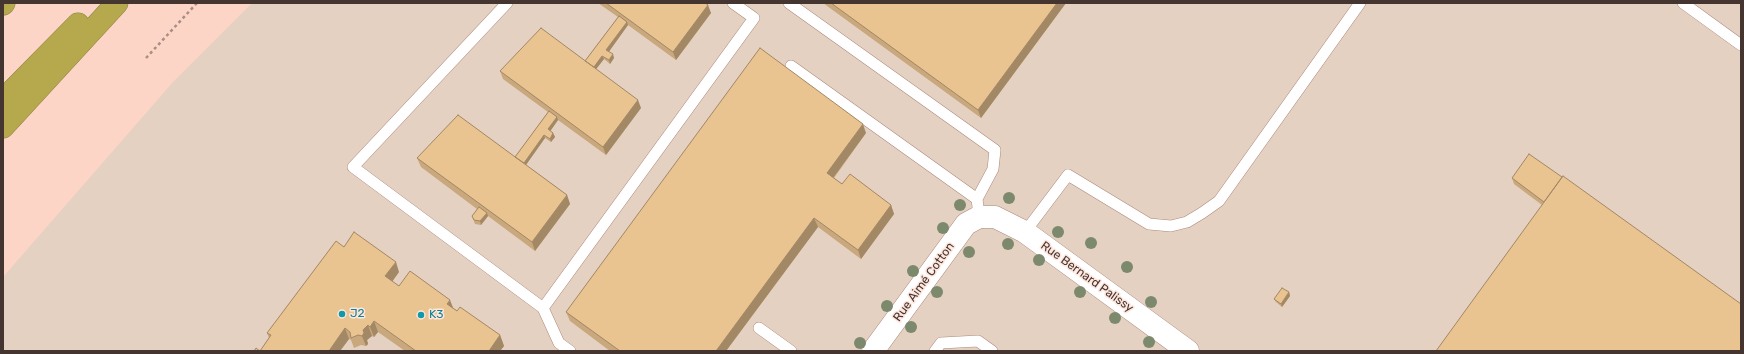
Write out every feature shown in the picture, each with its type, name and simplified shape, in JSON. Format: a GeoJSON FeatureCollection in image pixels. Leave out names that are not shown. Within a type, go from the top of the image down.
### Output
{"type":"FeatureCollection","features":[{"type":"Feature","properties":{"kind":"highway"},"geometry":{"type":"LineString","coordinates":[[3,100],[99,3]]}},
{"type":"Feature","properties":{"kind":"highway"},"geometry":{"type":"LineString","coordinates":[[3,127],[117,3]]}},
{"type":"Feature","properties":{"kind":"street","name":"Rue Bernard Palissy"},"geometry":{"type":"LineString","coordinates":[[978,208],[1025,232],[1188,351]]}},
{"type":"Feature","properties":{"kind":"street","name":"Rue Aimé Cotton"},"geometry":{"type":"LineString","coordinates":[[873,351],[978,208]]}},
{"type":"Feature","properties":{"kind":"lane"},"geometry":{"type":"LineString","coordinates":[[506,3],[354,167],[543,308],[559,343],[570,351]]}},
{"type":"Feature","properties":{"kind":"lane"},"geometry":{"type":"LineString","coordinates":[[543,308],[754,18],[733,3]]}},
{"type":"Feature","properties":{"kind":"lane"},"geometry":{"type":"LineString","coordinates":[[789,3],[995,150],[993,169],[978,208],[791,66]]}},
{"type":"Feature","properties":{"kind":"lane"},"geometry":{"type":"LineString","coordinates":[[1025,232],[1068,175],[1149,224],[1171,226],[1187,222],[1202,213],[1218,201],[1360,3]]}},
{"type":"Feature","properties":{"kind":"lane"},"geometry":{"type":"LineString","coordinates":[[1683,3],[1741,45]]}},
{"type":"Feature","properties":{"kind":"lane"},"geometry":{"type":"LineString","coordinates":[[759,328],[791,351]]}},
{"type":"Feature","properties":{"kind":"lane"},"geometry":{"type":"LineString","coordinates":[[935,351],[941,343],[978,341],[992,351]]}},
{"type":"Feature","properties":{"kind":"path"},"geometry":{"type":"LineString","coordinates":[[146,58],[197,3]]}},
{"type":"Feature","properties":{"kind":"shaded area"},"geometry":{"type":"Polygon","coordinates":[[[252,3],[1741,3],[1741,351],[3,351],[3,277],[173,82],[252,3]]]}},
{"type":"Feature","properties":{"kind":"building"},"geometry":{"type":"Polygon","coordinates":[[[606,3],[705,3],[708,5],[673,52],[606,3]]]}},
{"type":"Feature","properties":{"kind":"building"},"geometry":{"type":"Polygon","coordinates":[[[831,3],[1057,3],[978,110],[831,3]]]}},
{"type":"Feature","properties":{"kind":"building"},"geometry":{"type":"Polygon","coordinates":[[[619,16],[627,22],[606,50],[613,54],[609,60],[602,56],[594,67],[585,61],[619,16]]]}},
{"type":"Feature","properties":{"kind":"building"},"geometry":{"type":"Polygon","coordinates":[[[541,28],[638,100],[603,147],[500,71],[541,28]]]}},
{"type":"Feature","properties":{"kind":"building"},"geometry":{"type":"Polygon","coordinates":[[[760,48],[863,124],[827,173],[842,184],[850,174],[891,205],[858,250],[814,218],[716,351],[620,351],[566,312],[760,48]]]}},
{"type":"Feature","properties":{"kind":"building"},"geometry":{"type":"Polygon","coordinates":[[[549,111],[557,117],[548,129],[553,133],[550,139],[544,135],[524,163],[515,157],[549,111]]]}},
{"type":"Feature","properties":{"kind":"building"},"geometry":{"type":"Polygon","coordinates":[[[458,115],[567,195],[532,242],[417,158],[458,115]]]}},
{"type":"Feature","properties":{"kind":"building"},"geometry":{"type":"Polygon","coordinates":[[[1529,154],[1562,177],[1544,202],[1512,178],[1529,154]]]}},
{"type":"Feature","properties":{"kind":"building"},"geometry":{"type":"Polygon","coordinates":[[[1563,176],[1741,304],[1741,351],[1436,351],[1563,176]]]}},
{"type":"Feature","properties":{"kind":"building"},"geometry":{"type":"Polygon","coordinates":[[[479,207],[487,213],[480,221],[474,220],[472,216],[479,207]]]}},
{"type":"Feature","properties":{"kind":"building"},"geometry":{"type":"Polygon","coordinates":[[[354,232],[396,262],[385,276],[399,286],[410,271],[450,300],[447,304],[457,311],[460,307],[500,335],[489,351],[416,351],[374,321],[370,327],[368,325],[363,330],[364,333],[362,336],[358,335],[351,338],[350,332],[345,328],[329,351],[260,351],[271,335],[267,333],[336,241],[344,247],[354,232]]]}},
{"type":"Feature","properties":{"kind":"building"},"geometry":{"type":"Polygon","coordinates":[[[1282,288],[1289,292],[1281,304],[1274,299],[1282,288]]]}},
{"type":"Feature","properties":{"kind":"place","name":"J2"},"geometry":{"type":"Point","coordinates":[342,314]}},
{"type":"Feature","properties":{"kind":"place","name":"K3"},"geometry":{"type":"Point","coordinates":[421,315]}}]}
